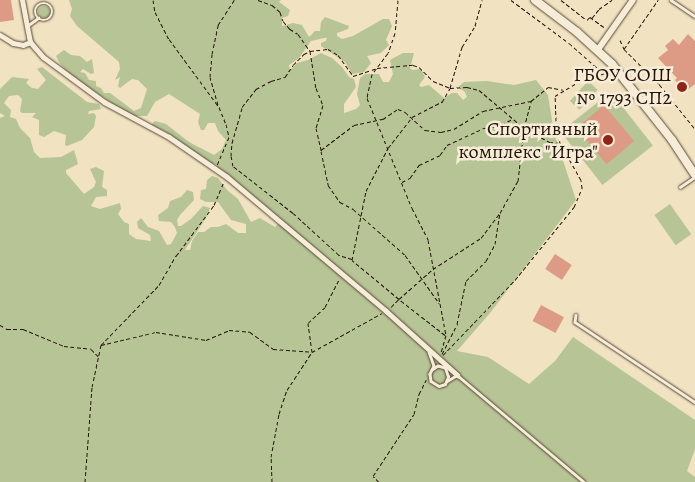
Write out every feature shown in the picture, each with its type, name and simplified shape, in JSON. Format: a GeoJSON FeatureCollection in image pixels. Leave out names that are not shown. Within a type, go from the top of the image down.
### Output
{"type":"FeatureCollection","features":[{"type":"Feature","properties":{"kind":"main road"},"geometry":{"type":"LineString","coordinates":[[535,0],[577,32],[612,64],[672,140],[695,176]]}},
{"type":"Feature","properties":{"kind":"street"},"geometry":{"type":"LineString","coordinates":[[22,0],[30,42],[43,57],[76,84],[104,102],[168,137],[227,177],[386,311],[457,375]]}},
{"type":"Feature","properties":{"kind":"street"},"geometry":{"type":"LineString","coordinates":[[597,50],[634,0]]}},
{"type":"Feature","properties":{"kind":"street"},"geometry":{"type":"LineString","coordinates":[[0,35],[13,43],[23,44],[30,42]]}},
{"type":"Feature","properties":{"kind":"lane"},"geometry":{"type":"LineString","coordinates":[[671,0],[695,16]]}},
{"type":"Feature","properties":{"kind":"lane"},"geometry":{"type":"LineString","coordinates":[[42,3],[51,5],[54,10],[51,18],[43,21],[38,18],[35,13],[38,6],[42,3]]}},
{"type":"Feature","properties":{"kind":"lane"},"geometry":{"type":"LineString","coordinates":[[26,27],[38,18]]}},
{"type":"Feature","properties":{"kind":"lane"},"geometry":{"type":"LineString","coordinates":[[680,187],[695,176]]}},
{"type":"Feature","properties":{"kind":"lane"},"geometry":{"type":"LineString","coordinates":[[576,315],[575,322],[633,357],[695,402]]}},
{"type":"Feature","properties":{"kind":"lane"},"geometry":{"type":"LineString","coordinates":[[425,347],[433,360],[430,378],[433,384],[439,386],[457,375],[584,482]]}},
{"type":"Feature","properties":{"kind":"lane"},"geometry":{"type":"LineString","coordinates":[[432,370],[438,366],[445,368],[448,372],[447,381]]}},
{"type":"Feature","properties":{"kind":"path"},"geometry":{"type":"LineString","coordinates":[[153,0],[155,12],[169,39],[219,107]]}},
{"type":"Feature","properties":{"kind":"path"},"geometry":{"type":"LineString","coordinates":[[215,169],[229,137],[210,77],[212,54],[218,25],[234,0]]}},
{"type":"Feature","properties":{"kind":"path"},"geometry":{"type":"LineString","coordinates":[[258,0],[272,5],[280,12],[290,29],[298,34],[310,51],[316,88],[323,105],[316,128],[328,185],[340,202],[353,208],[405,255],[423,278],[440,306]]}},
{"type":"Feature","properties":{"kind":"path"},"geometry":{"type":"LineString","coordinates":[[398,0],[394,33],[388,53],[372,74],[367,98],[428,240],[446,335],[439,358]]}},
{"type":"Feature","properties":{"kind":"path"},"geometry":{"type":"LineString","coordinates":[[352,260],[366,191],[388,148],[412,118],[442,102],[450,88],[462,47],[475,26],[482,0]]}},
{"type":"Feature","properties":{"kind":"path"},"geometry":{"type":"LineString","coordinates":[[511,0],[569,43],[604,74],[588,76],[555,96],[556,121]]}},
{"type":"Feature","properties":{"kind":"path"},"geometry":{"type":"LineString","coordinates":[[560,0],[587,20],[592,18],[599,9],[612,0]]}},
{"type":"Feature","properties":{"kind":"path"},"geometry":{"type":"LineString","coordinates":[[624,49],[658,0]]}},
{"type":"Feature","properties":{"kind":"path"},"geometry":{"type":"LineString","coordinates":[[592,18],[604,27]]}},
{"type":"Feature","properties":{"kind":"path"},"geometry":{"type":"LineString","coordinates":[[620,40],[624,49],[659,84],[695,129]]}},
{"type":"Feature","properties":{"kind":"path"},"geometry":{"type":"LineString","coordinates":[[85,482],[92,387],[101,345],[159,285],[176,256],[214,205],[233,166],[231,156],[232,143],[242,108],[256,89],[271,81],[285,77],[293,65],[310,51],[328,49],[338,55],[353,76],[377,68],[412,65],[419,67],[433,81],[450,88],[467,87],[479,90],[524,128],[549,142],[560,143]]}},
{"type":"Feature","properties":{"kind":"path"},"geometry":{"type":"LineString","coordinates":[[321,150],[354,125],[383,119],[398,109],[425,130],[441,132],[454,129],[483,111],[532,101],[548,87],[563,90]]}},
{"type":"Feature","properties":{"kind":"path"},"geometry":{"type":"LineString","coordinates":[[272,482],[272,457],[278,414],[287,390],[312,352],[386,311],[433,269],[481,238],[500,213],[518,180],[524,128],[532,101]]}},
{"type":"Feature","properties":{"kind":"path"},"geometry":{"type":"LineString","coordinates":[[402,182],[410,178],[419,165],[440,155],[447,145],[484,128],[502,125],[513,119]]}},
{"type":"Feature","properties":{"kind":"path"},"geometry":{"type":"LineString","coordinates":[[439,358],[466,333],[515,280],[574,207],[582,188],[581,180],[560,143],[557,129]]}},
{"type":"Feature","properties":{"kind":"path"},"geometry":{"type":"LineString","coordinates":[[233,166],[294,214],[339,255],[352,260],[446,335]]}},
{"type":"Feature","properties":{"kind":"path"},"geometry":{"type":"LineString","coordinates":[[439,358],[457,324],[466,281],[486,261],[495,244],[500,213]]}},
{"type":"Feature","properties":{"kind":"path"},"geometry":{"type":"LineString","coordinates":[[312,352],[308,322],[326,307],[342,275]]}},
{"type":"Feature","properties":{"kind":"path"},"geometry":{"type":"LineString","coordinates":[[0,325],[7,329],[23,329],[64,346],[91,349],[99,356]]}},
{"type":"Feature","properties":{"kind":"path"},"geometry":{"type":"LineString","coordinates":[[101,345],[156,332],[206,340],[229,330],[250,332],[273,349],[312,352]]}},
{"type":"Feature","properties":{"kind":"path"},"geometry":{"type":"LineString","coordinates":[[379,482],[373,476],[414,414],[419,394],[426,380]]}},
{"type":"Feature","properties":{"kind":"green space"},"geometry":{"type":"Polygon","coordinates":[[[69,0],[281,0],[279,2],[290,10],[288,16],[282,18],[282,26],[293,23],[302,25],[309,37],[315,31],[320,31],[321,22],[325,17],[349,26],[348,29],[337,33],[337,36],[342,39],[353,36],[383,19],[389,19],[392,26],[386,40],[389,45],[381,53],[367,56],[371,63],[364,72],[352,74],[345,62],[321,46],[321,43],[326,41],[327,38],[311,41],[299,58],[289,65],[290,70],[297,63],[321,53],[332,58],[349,77],[354,79],[356,87],[344,104],[344,113],[356,109],[360,105],[357,94],[360,78],[365,74],[379,74],[383,82],[389,82],[393,74],[390,60],[403,53],[414,53],[410,68],[412,70],[421,69],[425,77],[419,85],[421,87],[429,85],[444,98],[452,93],[457,93],[463,100],[467,97],[465,92],[458,87],[464,82],[487,81],[514,85],[536,80],[548,95],[554,133],[576,200],[490,313],[457,351],[488,357],[529,384],[555,361],[573,337],[695,420],[695,449],[687,471],[695,477],[695,482],[0,482],[0,118],[5,116],[0,113],[0,89],[12,77],[29,79],[26,83],[32,88],[38,89],[46,80],[37,69],[42,67],[87,102],[99,104],[101,109],[89,111],[88,114],[94,113],[96,116],[94,127],[82,140],[67,146],[65,145],[66,135],[54,131],[44,137],[39,135],[39,120],[32,117],[36,113],[22,113],[20,111],[22,99],[18,95],[9,96],[4,103],[11,110],[10,117],[16,119],[20,128],[30,138],[34,152],[40,158],[61,157],[74,150],[78,164],[66,170],[66,173],[84,194],[94,187],[96,182],[90,169],[96,167],[104,171],[102,187],[107,190],[107,196],[96,197],[91,206],[100,209],[120,203],[121,209],[118,214],[124,222],[129,224],[129,234],[136,239],[151,241],[150,235],[138,228],[137,222],[141,218],[148,227],[159,231],[167,245],[171,244],[177,233],[175,227],[171,222],[159,221],[158,215],[168,208],[170,201],[181,197],[187,190],[193,192],[194,200],[180,215],[177,220],[178,226],[191,219],[203,206],[210,208],[206,218],[185,250],[190,250],[192,241],[198,232],[204,232],[211,227],[226,224],[238,233],[246,233],[246,224],[231,220],[218,202],[206,202],[200,199],[201,190],[206,189],[207,180],[212,176],[218,178],[227,190],[238,199],[251,222],[260,218],[275,227],[279,223],[218,169],[216,164],[210,163],[168,133],[151,125],[155,121],[166,124],[189,142],[214,155],[222,149],[226,140],[218,131],[215,123],[208,123],[204,130],[201,130],[198,122],[200,114],[169,94],[155,102],[147,116],[134,116],[72,76],[60,64],[56,56],[64,50],[71,55],[80,56],[87,62],[92,59],[94,73],[91,74],[83,69],[80,72],[85,73],[89,80],[96,81],[96,86],[101,88],[104,93],[110,93],[134,111],[141,108],[147,89],[138,80],[132,79],[120,88],[118,86],[120,77],[115,80],[120,69],[119,62],[77,26],[70,16],[72,9],[69,0]]]}},
{"type":"Feature","properties":{"kind":"green space"},"geometry":{"type":"Polygon","coordinates":[[[42,6],[46,6],[50,12],[46,18],[42,18],[38,14],[38,10],[42,6]]]}},
{"type":"Feature","properties":{"kind":"green space"},"geometry":{"type":"Polygon","coordinates":[[[588,81],[598,90],[580,110],[570,101],[588,81]]]}},
{"type":"Feature","properties":{"kind":"green space","name":"Спортивный комплекс \"Игра\""},"geometry":{"type":"Polygon","coordinates":[[[611,92],[653,146],[602,185],[561,131],[611,92]]]}},
{"type":"Feature","properties":{"kind":"green space"},"geometry":{"type":"Polygon","coordinates":[[[670,204],[691,234],[676,245],[654,215],[670,204]]]}},
{"type":"Feature","properties":{"kind":"building"},"geometry":{"type":"Polygon","coordinates":[[[0,0],[11,0],[14,20],[0,22],[0,0]]]}},
{"type":"Feature","properties":{"kind":"building"},"geometry":{"type":"Polygon","coordinates":[[[688,34],[695,41],[695,84],[685,92],[675,80],[677,78],[658,58],[668,50],[665,46],[673,39],[679,45],[688,34]]]}},
{"type":"Feature","properties":{"kind":"building"},"geometry":{"type":"Polygon","coordinates":[[[604,105],[634,141],[607,164],[576,128],[604,105]]]}},
{"type":"Feature","properties":{"kind":"building"},"geometry":{"type":"Polygon","coordinates":[[[555,254],[572,265],[562,280],[545,269],[555,254]]]}},
{"type":"Feature","properties":{"kind":"building"},"geometry":{"type":"Polygon","coordinates":[[[541,305],[564,317],[556,333],[533,321],[541,305]]]}},
{"type":"Feature","properties":{"kind":"place","name":"ГБОУ СОШ № 1793 СП2"},"geometry":{"type":"Point","coordinates":[682,87]}},
{"type":"Feature","properties":{"kind":"place","name":"Спортивный комплекс \"Игра\""},"geometry":{"type":"Point","coordinates":[608,140]}}]}
